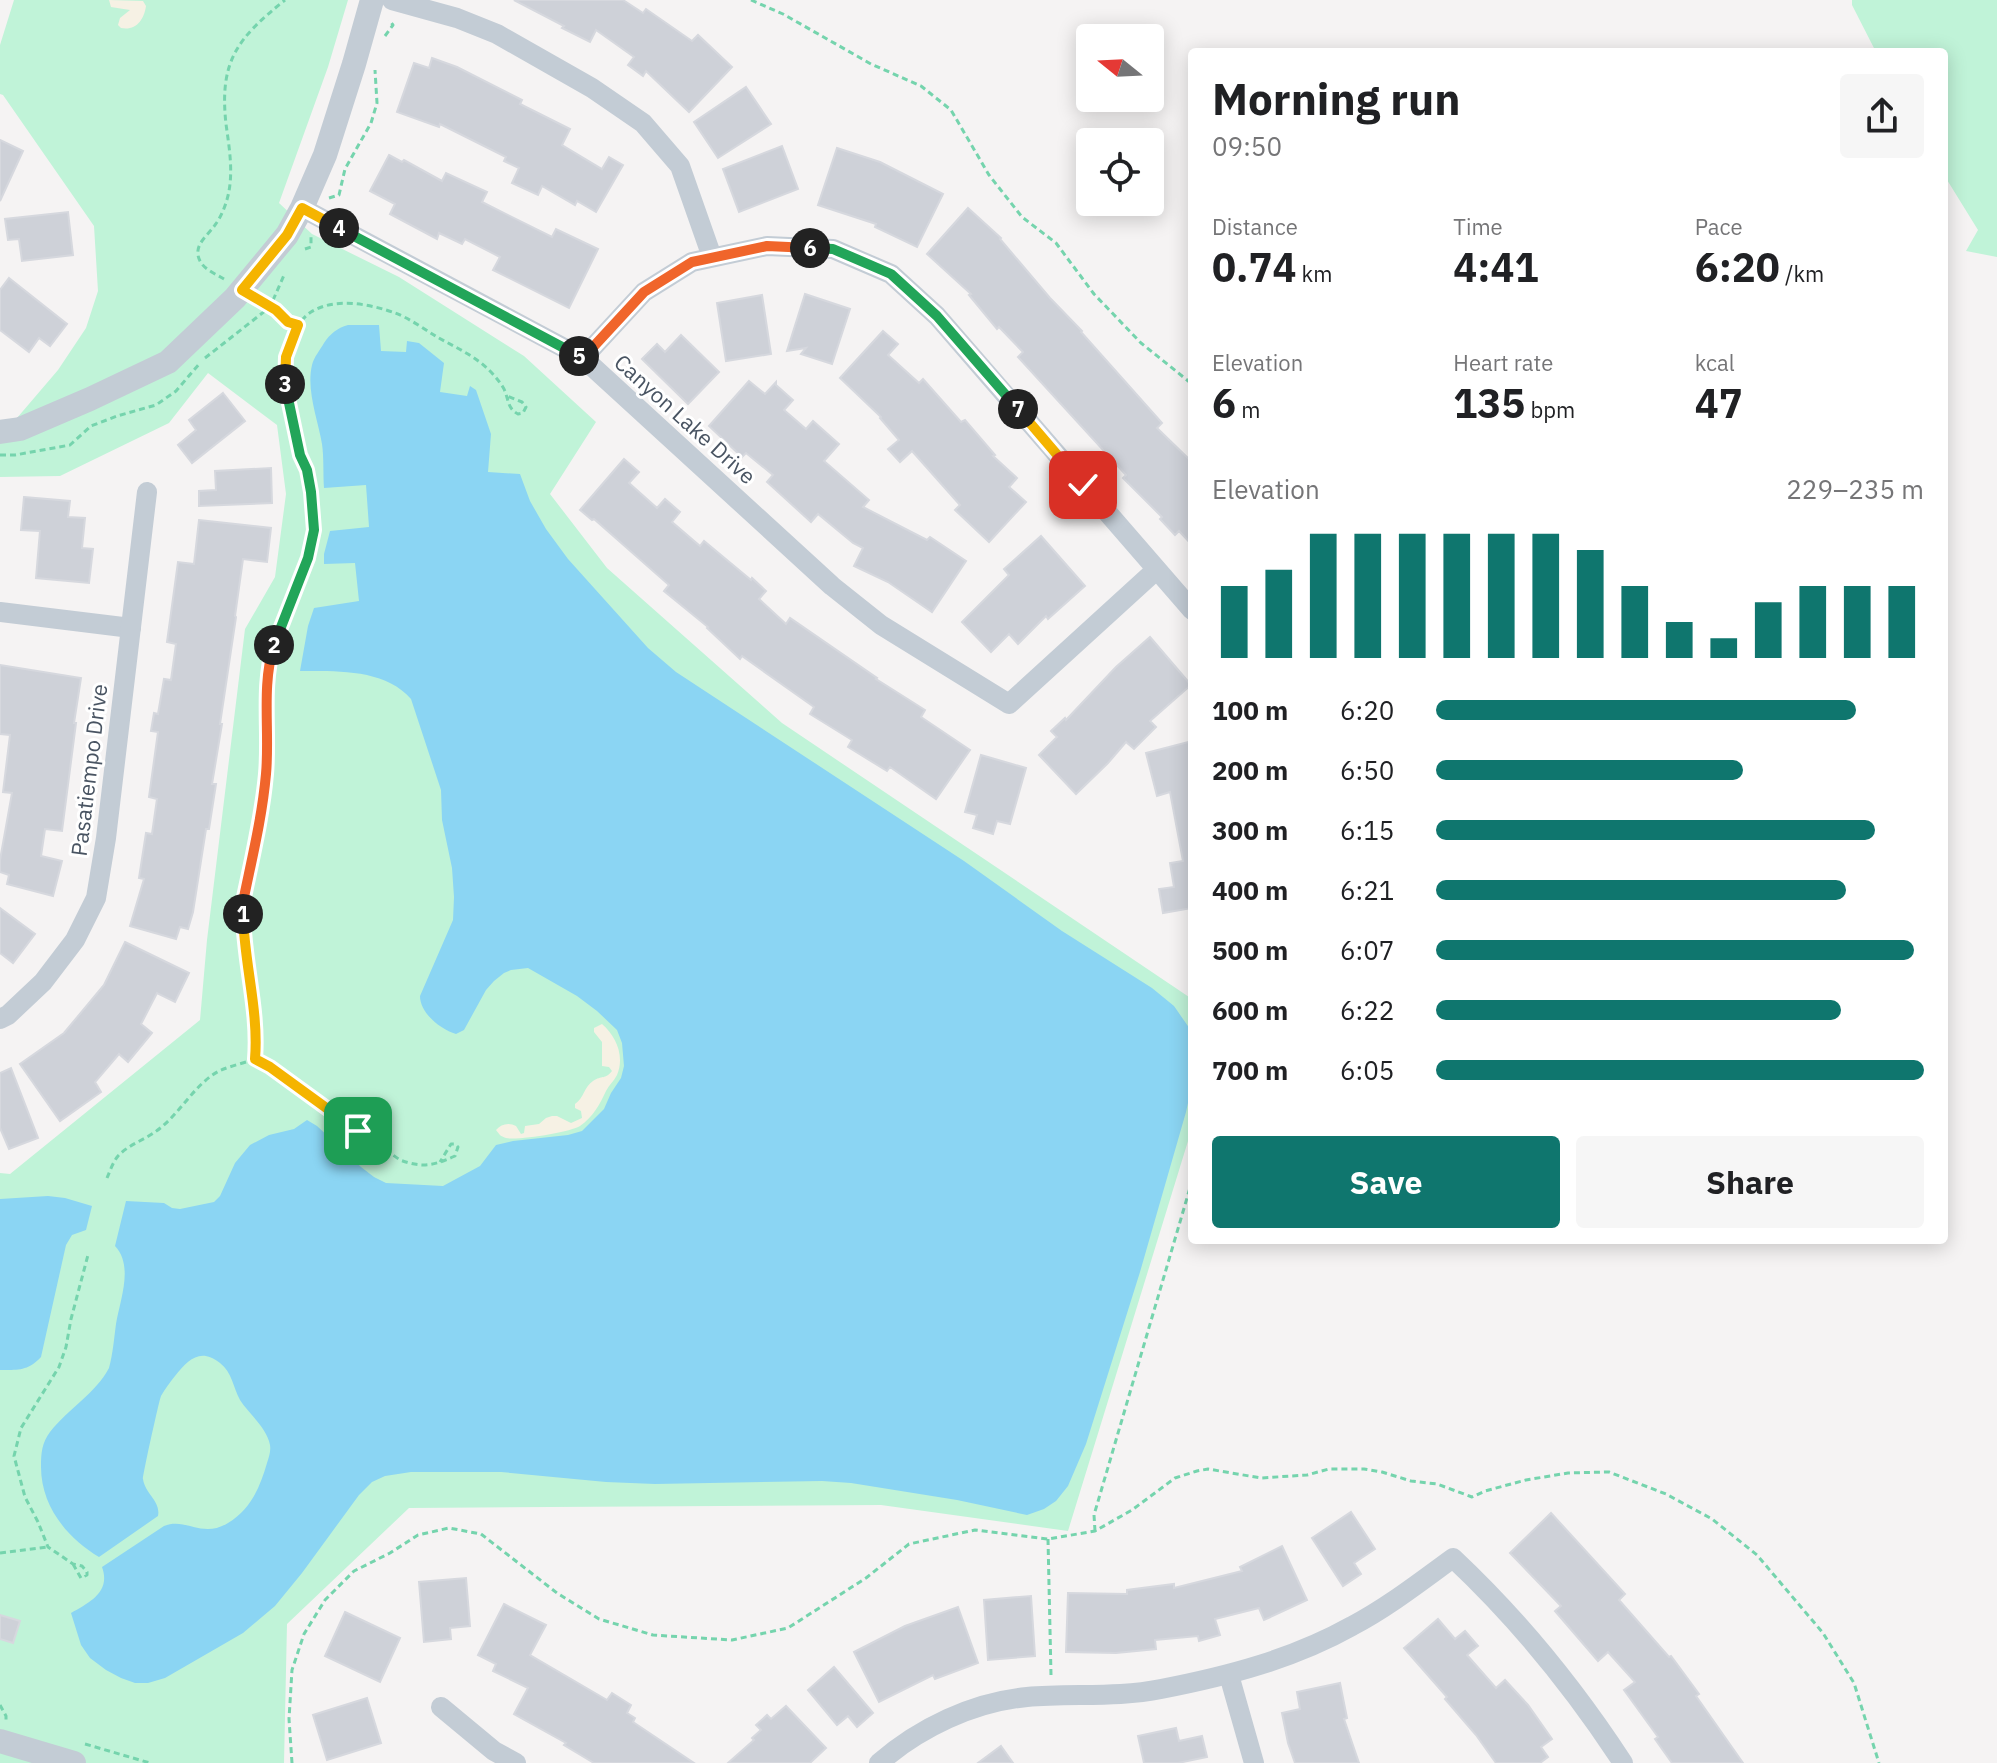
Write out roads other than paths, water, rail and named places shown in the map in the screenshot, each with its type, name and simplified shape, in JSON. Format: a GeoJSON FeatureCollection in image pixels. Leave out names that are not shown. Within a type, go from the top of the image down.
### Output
{"type":"FeatureCollection","features":[{"type":"Feature","properties":{"kind":"street"},"geometry":{"type":"LineString","coordinates":[[0,432],[20,429],[168,362],[242,290],[287,235],[302,208],[325,155],[354,64],[383,4],[428,9],[497,34],[592,88],[643,123],[680,166],[712,257]]}},
{"type":"Feature","properties":{"kind":"street","name":"Canyon Lake Drive"},"geometry":{"type":"LineString","coordinates":[[302,208],[583,358],[832,586],[881,625],[1009,704],[1156,570]]}},
{"type":"Feature","properties":{"kind":"street"},"geometry":{"type":"LineString","coordinates":[[583,358],[644,292],[692,262],[767,246],[833,249],[891,274],[937,316],[1188,606]]}},
{"type":"Feature","properties":{"kind":"street","name":"Pasatiempo Drive"},"geometry":{"type":"LineString","coordinates":[[0,1019],[43,982],[75,940],[96,898],[106,838],[147,492]]}},
{"type":"Feature","properties":{"kind":"street"},"geometry":{"type":"LineString","coordinates":[[0,612],[131,628]]}},
{"type":"Feature","properties":{"kind":"street"},"geometry":{"type":"LineString","coordinates":[[883,1762],[924,1730],[989,1704],[1026,1697],[1112,1695],[1158,1690],[1229,1675],[1272,1661],[1354,1626],[1400,1598],[1453,1558],[1491,1593],[1531,1638],[1623,1763]]}},
{"type":"Feature","properties":{"kind":"street"},"geometry":{"type":"LineString","coordinates":[[1229,1675],[1254,1763]]}},
{"type":"Feature","properties":{"kind":"street"},"geometry":{"type":"LineString","coordinates":[[441,1707],[494,1751],[516,1763]]}},
{"type":"Feature","properties":{"kind":"street"},"geometry":{"type":"LineString","coordinates":[[0,1741],[74,1763]]}},
{"type":"Feature","properties":{"kind":"water"},"geometry":{"type":"Polygon","coordinates":[[[379,325],[381,351],[406,352],[407,341],[419,343],[444,363],[440,392],[467,396],[470,386],[476,390],[491,434],[488,472],[520,474],[530,501],[568,559],[648,648],[676,672],[1152,988],[1174,1006],[1188,1026],[1188,1103],[1140,1272],[1086,1444],[1068,1486],[1056,1501],[1044,1509],[1027,1515],[957,1500],[822,1481],[655,1484],[501,1472],[411,1472],[385,1476],[372,1482],[275,1606],[243,1633],[165,1678],[135,1683],[121,1678],[90,1658],[81,1645],[71,1613],[92,1600],[101,1590],[104,1583],[102,1567],[164,1526],[180,1524],[210,1529],[228,1523],[249,1504],[258,1489],[270,1447],[265,1433],[240,1400],[227,1371],[213,1358],[200,1356],[180,1370],[161,1396],[143,1479],[157,1506],[158,1516],[99,1557],[76,1540],[58,1520],[42,1481],[42,1448],[50,1432],[97,1385],[109,1368],[125,1273],[121,1254],[115,1246],[126,1201],[164,1203],[180,1209],[214,1202],[220,1196],[235,1163],[250,1145],[269,1135],[294,1129],[307,1120],[361,1167],[386,1183],[443,1186],[480,1166],[496,1145],[582,1131],[604,1109],[624,1066],[622,1043],[617,1030],[577,996],[528,968],[511,970],[494,981],[464,1030],[456,1034],[432,1020],[423,1008],[420,996],[453,920],[454,897],[452,868],[442,820],[441,790],[411,699],[400,689],[374,677],[345,672],[300,671],[314,608],[359,601],[355,563],[324,564],[330,531],[369,527],[366,485],[324,488],[322,444],[310,385],[312,365],[326,340],[340,328],[379,325]]]}},
{"type":"Feature","properties":{"kind":"water"},"geometry":{"type":"Polygon","coordinates":[[[48,1196],[92,1206],[86,1230],[72,1235],[66,1245],[41,1357],[27,1367],[0,1370],[0,1199],[48,1196]]]}}]}
